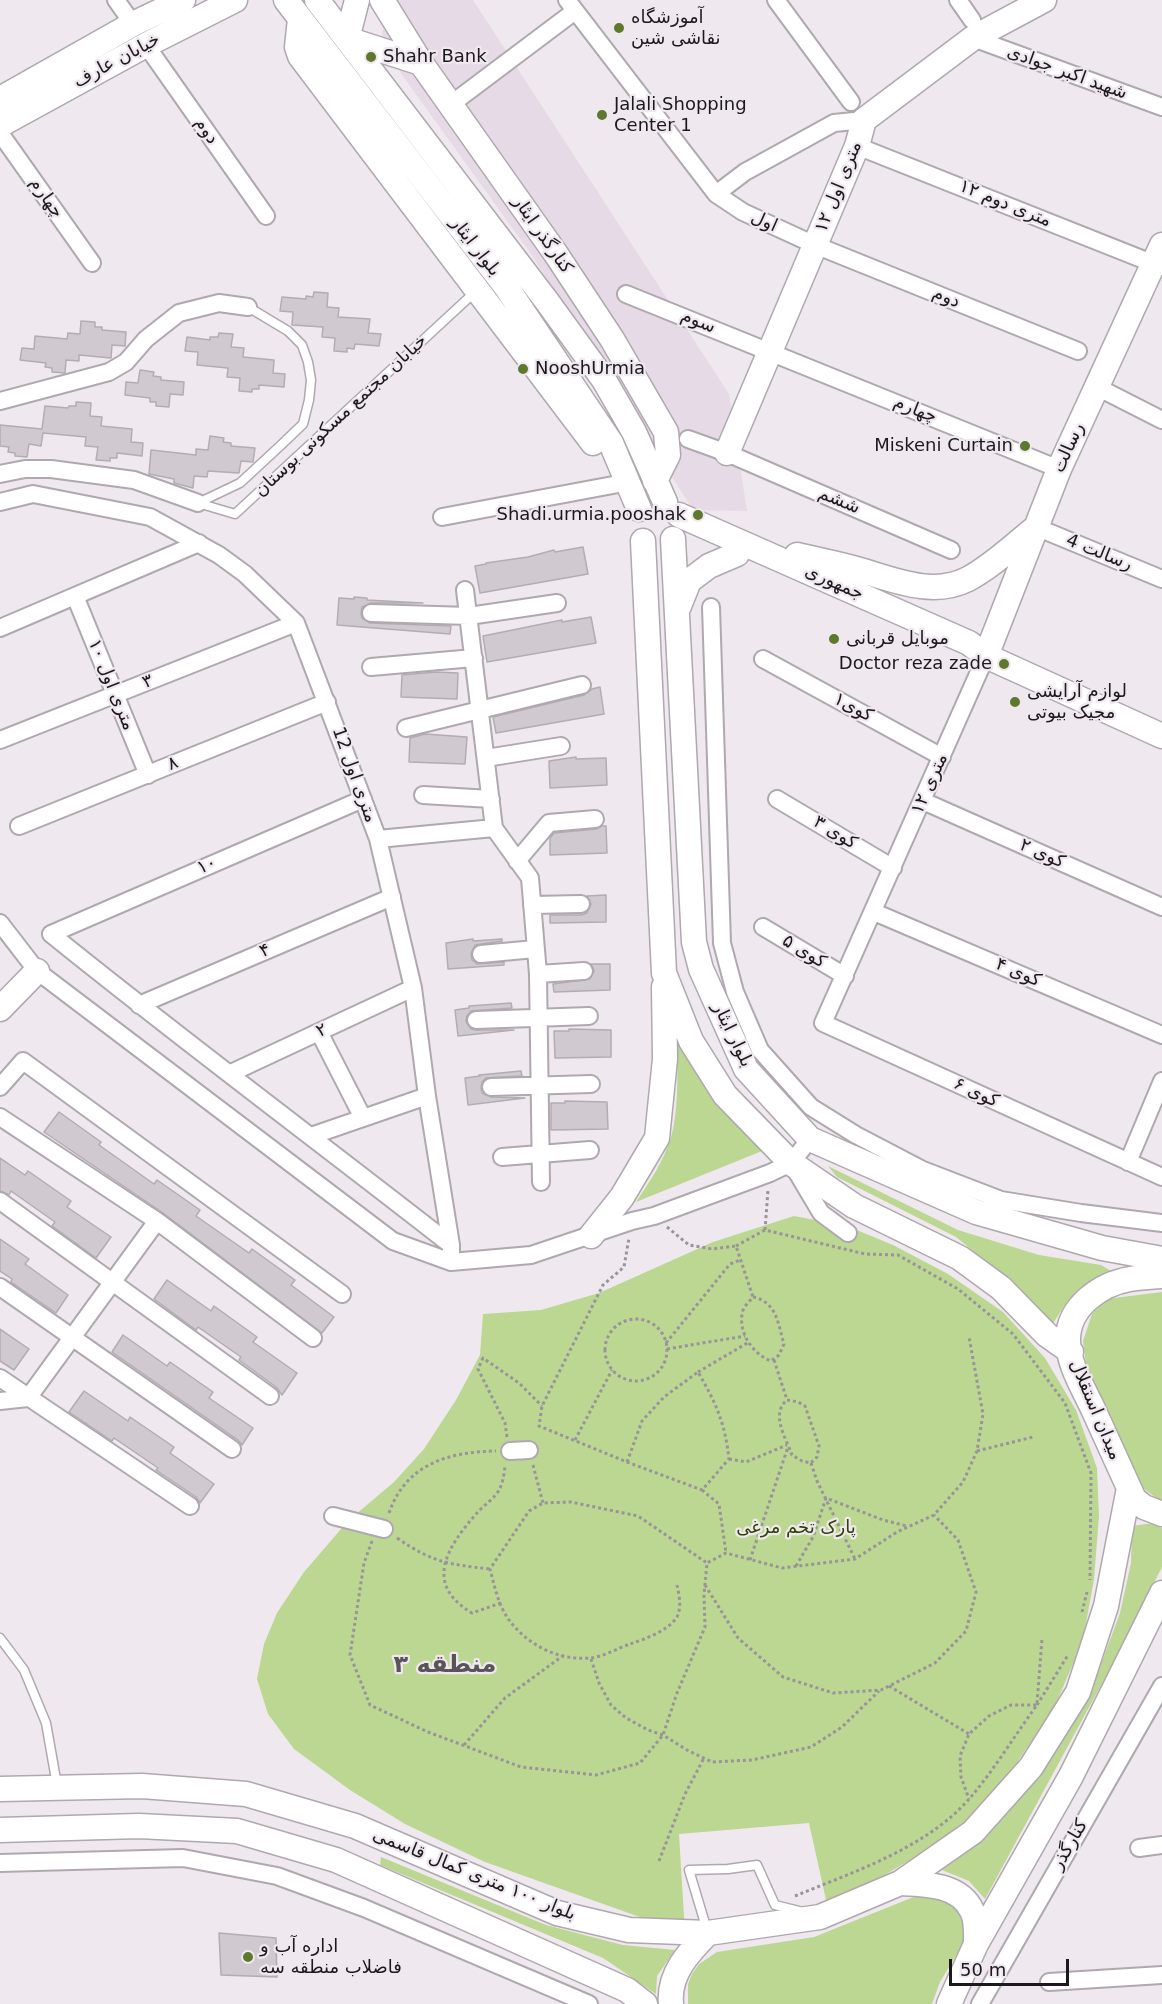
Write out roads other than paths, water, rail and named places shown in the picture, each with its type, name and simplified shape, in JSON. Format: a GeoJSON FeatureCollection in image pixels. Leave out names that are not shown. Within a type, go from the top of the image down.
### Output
{"type":"FeatureCollection","features":[{"type":"Feature","properties":{"kind":"main road","name":"خیابان عارف"},"geometry":{"type":"LineString","coordinates":[[0,99],[133,24],[183,0]]}},
{"type":"Feature","properties":{"kind":"main road","name":"خیابان عارف"},"geometry":{"type":"LineString","coordinates":[[0,125],[146,45],[235,0]]}},
{"type":"Feature","properties":{"kind":"main road","name":"بلوار ایثار"},"geometry":{"type":"LineString","coordinates":[[286,0],[507,288],[611,443],[639,509]]}},
{"type":"Feature","properties":{"kind":"main road","name":"بلوار ایثار"},"geometry":{"type":"LineString","coordinates":[[317,0],[546,300],[604,380],[634,432],[670,513],[694,942],[701,969],[746,1069],[810,1139],[976,1212],[1102,1248],[1162,1259]]}},
{"type":"Feature","properties":{"kind":"main road"},"geometry":{"type":"LineString","coordinates":[[357,0],[347,39],[421,63]]}},
{"type":"Feature","properties":{"kind":"main road","name":"کنارگذر ایثار"},"geometry":{"type":"LineString","coordinates":[[382,0],[421,63],[600,320],[666,432],[670,513]]}},
{"type":"Feature","properties":{"kind":"main road","name":"۱۲ متری اول"},"geometry":{"type":"LineString","coordinates":[[727,453],[857,146],[857,111],[973,29],[1044,0]]}},
{"type":"Feature","properties":{"kind":"main road"},"geometry":{"type":"LineString","coordinates":[[300,19],[297,47],[300,56],[593,443],[625,472]]}},
{"type":"Feature","properties":{"kind":"main road","name":"رسالت"},"geometry":{"type":"LineString","coordinates":[[986,656],[1059,469],[1159,258]]}},
{"type":"Feature","properties":{"kind":"main road"},"geometry":{"type":"LineString","coordinates":[[654,500],[670,513],[668,543],[656,546],[643,541],[635,529],[639,509],[654,500]]}},
{"type":"Feature","properties":{"kind":"main road","name":"جمهوری"},"geometry":{"type":"LineString","coordinates":[[670,513],[963,656],[986,656],[1162,736]]}},
{"type":"Feature","properties":{"kind":"main road"},"geometry":{"type":"LineString","coordinates":[[677,611],[689,580],[737,547],[858,569],[910,585],[942,587],[966,580],[986,568],[1036,527]]}},
{"type":"Feature","properties":{"kind":"main road","name":"بلوار ایثار"},"geometry":{"type":"LineString","coordinates":[[643,541],[664,973],[692,1041],[725,1095],[780,1168],[960,1258],[1001,1288],[1047,1335],[1071,1352]]}},
{"type":"Feature","properties":{"kind":"main road"},"geometry":{"type":"LineString","coordinates":[[0,1010],[37,971]]}},
{"type":"Feature","properties":{"kind":"main road"},"geometry":{"type":"LineString","coordinates":[[591,1236],[622,1197],[657,1138],[665,1059],[664,973]]}},
{"type":"Feature","properties":{"kind":"main road","name":"میدان استقلال"},"geometry":{"type":"LineString","coordinates":[[1162,1276],[1130,1279],[1108,1286],[1084,1302],[1070,1325],[1068,1339],[1073,1365],[1134,1499],[1144,1507],[1162,1514]]}},
{"type":"Feature","properties":{"kind":"main road","name":"بلوار ۱۰۰ متری کمال قاسمی"},"geometry":{"type":"LineString","coordinates":[[0,1789],[142,1786],[246,1794],[355,1826],[557,1913],[629,1930],[708,1933],[819,1917],[900,1883],[973,1832],[1031,1767],[1078,1692],[1106,1606],[1129,1488]]}},
{"type":"Feature","properties":{"kind":"main road"},"geometry":{"type":"LineString","coordinates":[[949,2004],[976,1944],[1071,1776],[1162,1593]]}},
{"type":"Feature","properties":{"kind":"main road"},"geometry":{"type":"LineString","coordinates":[[0,1830],[139,1826],[237,1831],[336,1860],[627,1990],[645,2004]]}},
{"type":"Feature","properties":{"kind":"main road"},"geometry":{"type":"LineString","coordinates":[[900,1883],[928,1884],[957,1894],[972,1911],[976,1944]]}},
{"type":"Feature","properties":{"kind":"main road"},"geometry":{"type":"LineString","coordinates":[[671,2004],[678,1969],[708,1933]]}},
{"type":"Feature","properties":{"kind":"street"},"geometry":{"type":"LineString","coordinates":[[116,0],[133,24]]}},
{"type":"Feature","properties":{"kind":"street"},"geometry":{"type":"LineString","coordinates":[[716,194],[745,172],[796,142],[857,111],[776,0]]}},
{"type":"Feature","properties":{"kind":"street"},"geometry":{"type":"LineString","coordinates":[[958,0],[973,29]]}},
{"type":"Feature","properties":{"kind":"street"},"geometry":{"type":"LineString","coordinates":[[450,105],[571,6]]}},
{"type":"Feature","properties":{"kind":"street","name":"اول"},"geometry":{"type":"LineString","coordinates":[[571,6],[716,194],[743,212],[815,244]]}},
{"type":"Feature","properties":{"kind":"street","name":"شهید اکبر جوادی"},"geometry":{"type":"LineString","coordinates":[[973,29],[1162,107]]}},
{"type":"Feature","properties":{"kind":"street","name":"دوم"},"geometry":{"type":"LineString","coordinates":[[146,45],[266,216]]}},
{"type":"Feature","properties":{"kind":"street","name":"چهارم"},"geometry":{"type":"LineString","coordinates":[[0,133],[92,263]]}},
{"type":"Feature","properties":{"kind":"street","name":"۱۲ متری دوم"},"geometry":{"type":"LineString","coordinates":[[857,146],[1159,258]]}},
{"type":"Feature","properties":{"kind":"street","name":"دوم"},"geometry":{"type":"LineString","coordinates":[[815,244],[1078,351]]}},
{"type":"Feature","properties":{"kind":"street","name":"سوم"},"geometry":{"type":"LineString","coordinates":[[626,294],[770,351]]}},
{"type":"Feature","properties":{"kind":"street","name":"خیابان مجتمع مسکونی بوستان"},"geometry":{"type":"LineString","coordinates":[[0,401],[109,372],[126,362],[146,339],[179,313],[219,303],[248,307]]}},
{"type":"Feature","properties":{"kind":"street","name":"چهارم"},"geometry":{"type":"LineString","coordinates":[[770,351],[1059,469]]}},
{"type":"Feature","properties":{"kind":"street"},"geometry":{"type":"LineString","coordinates":[[1097,387],[1162,420]]}},
{"type":"Feature","properties":{"kind":"street","name":"ششم"},"geometry":{"type":"LineString","coordinates":[[688,439],[727,453],[951,550]]}},
{"type":"Feature","properties":{"kind":"street","name":"خیابان مجتمع مسکونی بوستان"},"geometry":{"type":"LineString","coordinates":[[0,474],[25,469],[51,469],[134,480],[198,502]]}},
{"type":"Feature","properties":{"kind":"street"},"geometry":{"type":"LineString","coordinates":[[442,517],[625,472]]}},
{"type":"Feature","properties":{"kind":"street","name":"12 متری اول"},"geometry":{"type":"LineString","coordinates":[[0,502],[33,494],[150,517],[219,555],[245,574],[296,623],[378,839],[413,988],[451,1254]]}},
{"type":"Feature","properties":{"kind":"street","name":"رسالت 4"},"geometry":{"type":"LineString","coordinates":[[1036,527],[1162,579]]}},
{"type":"Feature","properties":{"kind":"street"},"geometry":{"type":"LineString","coordinates":[[0,628],[199,543]]}},
{"type":"Feature","properties":{"kind":"street"},"geometry":{"type":"LineString","coordinates":[[465,590],[494,828],[530,878],[538,974],[541,1182]]}},
{"type":"Feature","properties":{"kind":"street","name":"۱۰ متری اول"},"geometry":{"type":"LineString","coordinates":[[75,596],[148,774]]}},
{"type":"Feature","properties":{"kind":"street"},"geometry":{"type":"LineString","coordinates":[[371,614],[469,616],[557,603]]}},
{"type":"Feature","properties":{"kind":"street"},"geometry":{"type":"LineString","coordinates":[[711,607],[722,943],[735,992],[760,1050],[812,1107],[856,1135],[923,1170],[1001,1200],[1162,1223]]}},
{"type":"Feature","properties":{"kind":"street","name":"۳"},"geometry":{"type":"LineString","coordinates":[[0,740],[296,623]]}},
{"type":"Feature","properties":{"kind":"street","name":"۱۲ متری"},"geometry":{"type":"LineString","coordinates":[[823,1023],[986,656]]}},
{"type":"Feature","properties":{"kind":"street"},"geometry":{"type":"LineString","coordinates":[[371,667],[474,658]]}},
{"type":"Feature","properties":{"kind":"street","name":"کوی۱"},"geometry":{"type":"LineString","coordinates":[[763,659],[942,757]]}},
{"type":"Feature","properties":{"kind":"street"},"geometry":{"type":"LineString","coordinates":[[406,728],[582,685]]}},
{"type":"Feature","properties":{"kind":"street","name":"۸"},"geometry":{"type":"LineString","coordinates":[[19,826],[327,702]]}},
{"type":"Feature","properties":{"kind":"street"},"geometry":{"type":"LineString","coordinates":[[486,758],[561,746]]}},
{"type":"Feature","properties":{"kind":"street"},"geometry":{"type":"LineString","coordinates":[[423,795],[491,800]]}},
{"type":"Feature","properties":{"kind":"street","name":"۱۰"},"geometry":{"type":"LineString","coordinates":[[139,1005],[51,934],[363,799]]}},
{"type":"Feature","properties":{"kind":"street","name":"کوی ۳"},"geometry":{"type":"LineString","coordinates":[[777,799],[893,868]]}},
{"type":"Feature","properties":{"kind":"street","name":"کوی ۲"},"geometry":{"type":"LineString","coordinates":[[923,801],[1162,907]]}},
{"type":"Feature","properties":{"kind":"street"},"geometry":{"type":"LineString","coordinates":[[518,861],[549,823],[595,819]]}},
{"type":"Feature","properties":{"kind":"street"},"geometry":{"type":"LineString","coordinates":[[378,839],[494,828]]}},
{"type":"Feature","properties":{"kind":"street","name":"۴"},"geometry":{"type":"LineString","coordinates":[[139,1005],[392,897]]}},
{"type":"Feature","properties":{"kind":"street"},"geometry":{"type":"LineString","coordinates":[[532,905],[581,904]]}},
{"type":"Feature","properties":{"kind":"street","name":"کوی ۴"},"geometry":{"type":"LineString","coordinates":[[874,912],[1162,1035]]}},
{"type":"Feature","properties":{"kind":"street"},"geometry":{"type":"LineString","coordinates":[[0,923],[37,971],[393,1241],[451,1254],[531,1255],[632,1221],[654,1216],[780,1168],[810,1139]]}},
{"type":"Feature","properties":{"kind":"street","name":"کوی ۵"},"geometry":{"type":"LineString","coordinates":[[764,927],[845,976]]}},
{"type":"Feature","properties":{"kind":"street"},"geometry":{"type":"LineString","coordinates":[[481,954],[536,949]]}},
{"type":"Feature","properties":{"kind":"street"},"geometry":{"type":"LineString","coordinates":[[538,974],[584,971]]}},
{"type":"Feature","properties":{"kind":"street","name":"۲"},"geometry":{"type":"LineString","coordinates":[[231,1073],[413,988]]}},
{"type":"Feature","properties":{"kind":"street"},"geometry":{"type":"LineString","coordinates":[[139,1005],[311,1136],[451,1254]]}},
{"type":"Feature","properties":{"kind":"street"},"geometry":{"type":"LineString","coordinates":[[476,1020],[589,1016]]}},
{"type":"Feature","properties":{"kind":"street","name":"کوی ۶"},"geometry":{"type":"LineString","coordinates":[[823,1023],[1162,1177]]}},
{"type":"Feature","properties":{"kind":"street"},"geometry":{"type":"LineString","coordinates":[[319,1032],[363,1118]]}},
{"type":"Feature","properties":{"kind":"street"},"geometry":{"type":"LineString","coordinates":[[0,1087],[23,1061],[342,1294]]}},
{"type":"Feature","properties":{"kind":"street"},"geometry":{"type":"LineString","coordinates":[[1128,1162],[1162,1082]]}},
{"type":"Feature","properties":{"kind":"street"},"geometry":{"type":"LineString","coordinates":[[491,1087],[591,1084]]}},
{"type":"Feature","properties":{"kind":"street"},"geometry":{"type":"LineString","coordinates":[[311,1136],[427,1096]]}},
{"type":"Feature","properties":{"kind":"street"},"geometry":{"type":"LineString","coordinates":[[0,1117],[157,1221],[313,1338]]}},
{"type":"Feature","properties":{"kind":"street"},"geometry":{"type":"LineString","coordinates":[[502,1157],[590,1150]]}},
{"type":"Feature","properties":{"kind":"street"},"geometry":{"type":"LineString","coordinates":[[780,1168],[821,1213],[848,1233]]}},
{"type":"Feature","properties":{"kind":"street"},"geometry":{"type":"LineString","coordinates":[[0,1202],[270,1396]]}},
{"type":"Feature","properties":{"kind":"street"},"geometry":{"type":"LineString","coordinates":[[976,1212],[1081,1213]]}},
{"type":"Feature","properties":{"kind":"street"},"geometry":{"type":"LineString","coordinates":[[0,1401],[28,1398],[157,1221]]}},
{"type":"Feature","properties":{"kind":"street"},"geometry":{"type":"LineString","coordinates":[[0,1287],[232,1449]]}},
{"type":"Feature","properties":{"kind":"street"},"geometry":{"type":"LineString","coordinates":[[0,1378],[190,1506]]}},
{"type":"Feature","properties":{"kind":"street"},"geometry":{"type":"LineString","coordinates":[[510,1450],[529,1450]]}},
{"type":"Feature","properties":{"kind":"street"},"geometry":{"type":"LineString","coordinates":[[333,1516],[384,1529]]}},
{"type":"Feature","properties":{"kind":"street","name":"کنارگذر"},"geometry":{"type":"LineString","coordinates":[[980,2004],[1162,1686]]}},
{"type":"Feature","properties":{"kind":"street"},"geometry":{"type":"LineString","coordinates":[[1138,1848],[1162,1845]]}},
{"type":"Feature","properties":{"kind":"street"},"geometry":{"type":"LineString","coordinates":[[0,1863],[183,1858],[277,1876],[364,1908],[589,2004]]}},
{"type":"Feature","properties":{"kind":"street"},"geometry":{"type":"LineString","coordinates":[[1049,1982],[1162,1975]]}},
{"type":"Feature","properties":{"kind":"lane","name":"خیابان مجتمع مسکونی بوستان"},"geometry":{"type":"LineString","coordinates":[[198,502],[236,514],[476,291]]}},
{"type":"Feature","properties":{"kind":"lane","name":"خیابان مجتمع مسکونی بوستان"},"geometry":{"type":"LineString","coordinates":[[198,502],[240,483],[303,424],[311,380],[302,345],[288,332],[248,307]]}},
{"type":"Feature","properties":{"kind":"lane"},"geometry":{"type":"LineString","coordinates":[[0,1638],[24,1670],[46,1723],[58,1788]]}},
{"type":"Feature","properties":{"kind":"lane"},"geometry":{"type":"LineString","coordinates":[[708,1933],[689,1870],[728,1869],[757,1865],[775,1905],[819,1917]]}},
{"type":"Feature","properties":{"kind":"place","name":"آموزشگاه نقاشی شین"},"geometry":{"type":"Point","coordinates":[619,28]}},
{"type":"Feature","properties":{"kind":"place","name":"Shahr Bank"},"geometry":{"type":"Point","coordinates":[371,57]}},
{"type":"Feature","properties":{"kind":"place","name":"Jalali Shopping Center 1"},"geometry":{"type":"Point","coordinates":[602,115]}},
{"type":"Feature","properties":{"kind":"place","name":"NooshUrmia"},"geometry":{"type":"Point","coordinates":[523,369]}},
{"type":"Feature","properties":{"kind":"place","name":"Miskeni Curtain"},"geometry":{"type":"Point","coordinates":[1025,446]}},
{"type":"Feature","properties":{"kind":"place","name":"Shadi.urmia.pooshak"},"geometry":{"type":"Point","coordinates":[698,515]}},
{"type":"Feature","properties":{"kind":"place","name":"موبایل قربانی"},"geometry":{"type":"Point","coordinates":[834,639]}},
{"type":"Feature","properties":{"kind":"place","name":"Doctor reza zade"},"geometry":{"type":"Point","coordinates":[1004,664]}},
{"type":"Feature","properties":{"kind":"place","name":"لوازم آرایشی مجیک بیوتی"},"geometry":{"type":"Point","coordinates":[1015,702]}},
{"type":"Feature","properties":{"kind":"place","name":"اداره آب و فاضلاب منطقه سه"},"geometry":{"type":"Point","coordinates":[248,1957]}},
{"type":"Feature","properties":{"kind":"district","name":"منطقه ۳"},"geometry":{"type":"Point","coordinates":[445,1666]}},
{"type":"Feature","properties":{"kind":"park label","name":"پارک تخم مرغی"},"geometry":{"type":"Point","coordinates":[796,1528]}}]}
